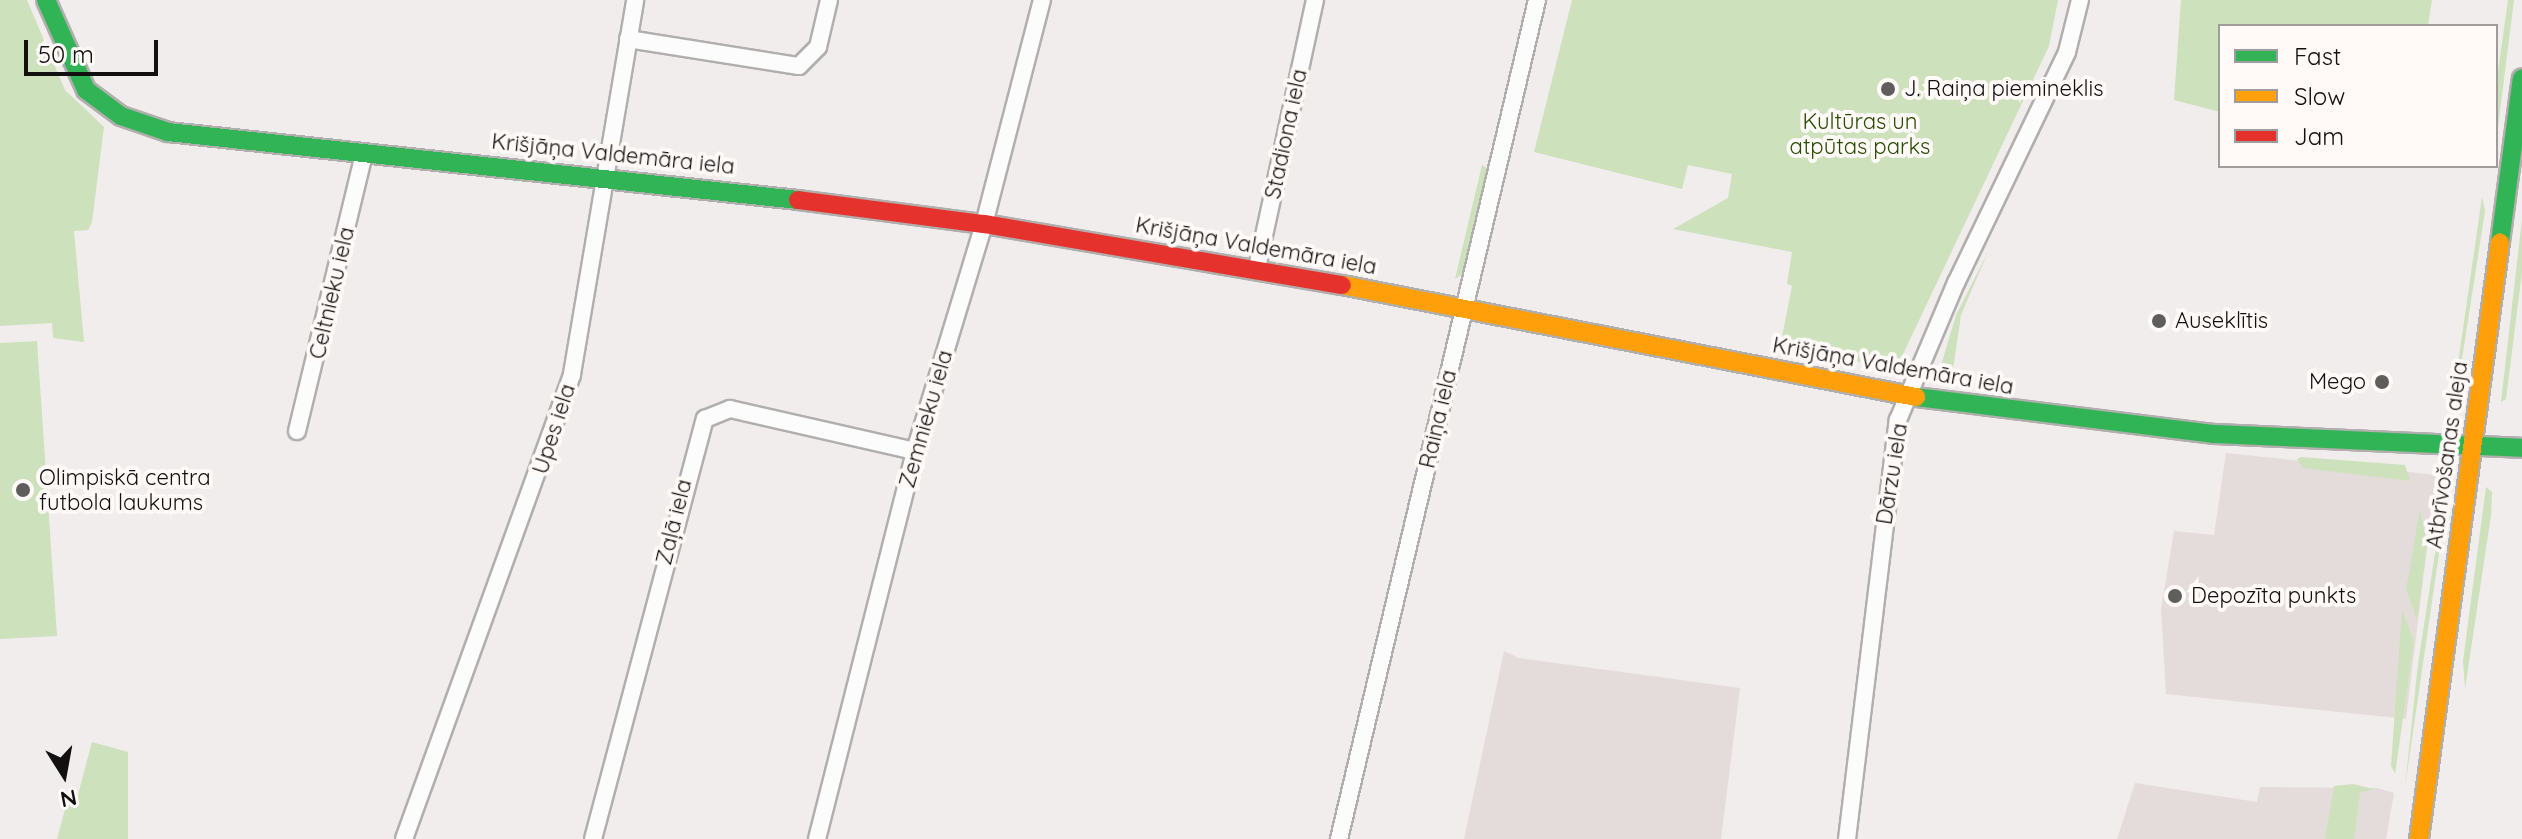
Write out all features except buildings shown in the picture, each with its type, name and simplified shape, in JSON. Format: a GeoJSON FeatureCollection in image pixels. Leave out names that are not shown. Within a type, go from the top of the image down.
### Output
{"type":"FeatureCollection","features":[{"type":"Feature","properties":{"kind":"street","name":"Krišjāņa Valdemāra iela"},"geometry":{"type":"LineString","coordinates":[[46,0],[86,90],[121,116],[168,132],[603,175],[984,224],[1257,268],[1907,396],[2214,434],[2522,448]]}},
{"type":"Feature","properties":{"kind":"street","name":"Upes iela"},"geometry":{"type":"LineString","coordinates":[[404,839],[568,386],[635,0]]}},
{"type":"Feature","properties":{"kind":"street"},"geometry":{"type":"LineString","coordinates":[[628,39],[799,66],[818,47],[829,0]]}},
{"type":"Feature","properties":{"kind":"street","name":"Zemnieku iela"},"geometry":{"type":"LineString","coordinates":[[817,839],[915,451],[984,224],[1042,0]]}},
{"type":"Feature","properties":{"kind":"street","name":"Stadiona iela"},"geometry":{"type":"LineString","coordinates":[[1257,268],[1315,0]]}},
{"type":"Feature","properties":{"kind":"street","name":"Raiņa iela"},"geometry":{"type":"LineString","coordinates":[[1339,839],[1537,0]]}},
{"type":"Feature","properties":{"kind":"street","name":"Dārzu iela"},"geometry":{"type":"LineString","coordinates":[[1847,839],[1892,454],[1907,396],[2067,52],[2080,0]]}},
{"type":"Feature","properties":{"kind":"street","name":"Atbrīvošanas aleja"},"geometry":{"type":"LineString","coordinates":[[2419,839],[2522,78]]}},
{"type":"Feature","properties":{"kind":"street","name":"Celtnieku iela"},"geometry":{"type":"LineString","coordinates":[[297,431],[364,153]]}},
{"type":"Feature","properties":{"kind":"street","name":"Zaļā iela"},"geometry":{"type":"LineString","coordinates":[[593,839],[705,419],[730,409],[915,451]]}},
{"type":"Feature","properties":{"kind":"shaded area"},"geometry":{"type":"Polygon","coordinates":[[[2226,453],[2436,475],[2406,719],[2166,694],[2161,609],[2174,531],[2214,535],[2226,453]]]}},
{"type":"Feature","properties":{"kind":"shaded area"},"geometry":{"type":"Polygon","coordinates":[[[1504,651],[1519,658],[1740,688],[1721,839],[1464,839],[1504,651]]]}},
{"type":"Feature","properties":{"kind":"shaded area"},"geometry":{"type":"Polygon","coordinates":[[[2135,783],[2257,802],[2260,787],[2378,788],[2394,793],[2386,839],[2117,839],[2135,783]]]}},
{"type":"Feature","properties":{"kind":"green space"},"geometry":{"type":"Polygon","coordinates":[[[0,0],[27,0],[65,90],[104,127],[92,222],[88,230],[74,231],[84,342],[53,338],[52,323],[0,326],[0,0]]]}},
{"type":"Feature","properties":{"kind":"green space","name":"Kultūras un atpūtas parks"},"geometry":{"type":"Polygon","coordinates":[[[1572,0],[2058,0],[2049,46],[1896,369],[1780,347],[1792,286],[1787,284],[1792,252],[1673,229],[1728,198],[1732,174],[1688,165],[1682,189],[1534,152],[1572,0]]]}},
{"type":"Feature","properties":{"kind":"green space"},"geometry":{"type":"Polygon","coordinates":[[[2181,0],[2432,0],[2428,24],[2218,24],[2218,111],[2174,100],[2181,0]]]}},
{"type":"Feature","properties":{"kind":"green space"},"geometry":{"type":"Polygon","coordinates":[[[2508,0],[2514,0],[2498,127],[2498,72],[2508,0]]]}},
{"type":"Feature","properties":{"kind":"green space"},"geometry":{"type":"Polygon","coordinates":[[[1482,165],[1488,169],[1463,274],[1455,279],[1482,165]]]}},
{"type":"Feature","properties":{"kind":"green space"},"geometry":{"type":"Polygon","coordinates":[[[2482,197],[2485,211],[2455,404],[2453,398],[2482,197]]]}},
{"type":"Feature","properties":{"kind":"green space"},"geometry":{"type":"Polygon","coordinates":[[[2522,219],[2522,272],[2506,399],[2501,402],[2522,219]]]}},
{"type":"Feature","properties":{"kind":"green space"},"geometry":{"type":"Polygon","coordinates":[[[1988,252],[1961,315],[1952,376],[1938,375],[1956,315],[1988,252]]]}},
{"type":"Feature","properties":{"kind":"green space","name":"Olimpiskā centra futbola laukums"},"geometry":{"type":"Polygon","coordinates":[[[37,341],[57,636],[0,639],[0,343],[37,341]]]}},
{"type":"Feature","properties":{"kind":"green space"},"geometry":{"type":"Polygon","coordinates":[[[2297,459],[2405,465],[2410,481],[2303,468],[2297,459]]]}},
{"type":"Feature","properties":{"kind":"green space"},"geometry":{"type":"Polygon","coordinates":[[[2446,482],[2449,485],[2405,787],[2418,664],[2446,482]]]}},
{"type":"Feature","properties":{"kind":"green space"},"geometry":{"type":"Polygon","coordinates":[[[2486,487],[2492,492],[2491,515],[2465,689],[2463,661],[2486,487]]]}},
{"type":"Feature","properties":{"kind":"green space"},"geometry":{"type":"Polygon","coordinates":[[[2420,509],[2427,545],[2417,620],[2406,589],[2420,509]]]}},
{"type":"Feature","properties":{"kind":"green space"},"geometry":{"type":"Polygon","coordinates":[[[2402,610],[2414,641],[2395,774],[2391,766],[2402,610]]]}},
{"type":"Feature","properties":{"kind":"green space"},"geometry":{"type":"Polygon","coordinates":[[[92,742],[128,752],[128,839],[57,839],[67,802],[76,802],[92,742]]]}},
{"type":"Feature","properties":{"kind":"green space"},"geometry":{"type":"Polygon","coordinates":[[[2353,784],[2373,789],[2360,793],[2354,839],[2325,839],[2334,786],[2353,784]]]}},
{"type":"Feature","properties":{"kind":"traffic: fast"},"geometry":{"type":"LineString","coordinates":[[46,0],[86,90],[121,116],[168,132],[798,200]]}},
{"type":"Feature","properties":{"kind":"traffic: fast"},"geometry":{"type":"LineString","coordinates":[[2500,242],[2522,78]]}},
{"type":"Feature","properties":{"kind":"traffic: fast"},"geometry":{"type":"LineString","coordinates":[[1916,397],[2214,434],[2522,448]]}},
{"type":"Feature","properties":{"kind":"traffic: slow"},"geometry":{"type":"LineString","coordinates":[[2419,839],[2500,242]]}},
{"type":"Feature","properties":{"kind":"traffic: slow"},"geometry":{"type":"LineString","coordinates":[[1342,285],[1916,397]]}},
{"type":"Feature","properties":{"kind":"traffic: jam"},"geometry":{"type":"LineString","coordinates":[[798,200],[984,224],[1342,285]]}},
{"type":"Feature","properties":{"kind":"place","name":"J. Raiņa piemineklis"},"geometry":{"type":"Point","coordinates":[1888,89]}},
{"type":"Feature","properties":{"kind":"place","name":"Auseklītis"},"geometry":{"type":"Point","coordinates":[2159,321]}},
{"type":"Feature","properties":{"kind":"place","name":"Mego"},"geometry":{"type":"Point","coordinates":[2382,382]}},
{"type":"Feature","properties":{"kind":"place","name":"Olimpiskā centra futbola laukums"},"geometry":{"type":"Point","coordinates":[23,490]}},
{"type":"Feature","properties":{"kind":"place","name":"Depozīta punkts"},"geometry":{"type":"Point","coordinates":[2175,596]}}]}
